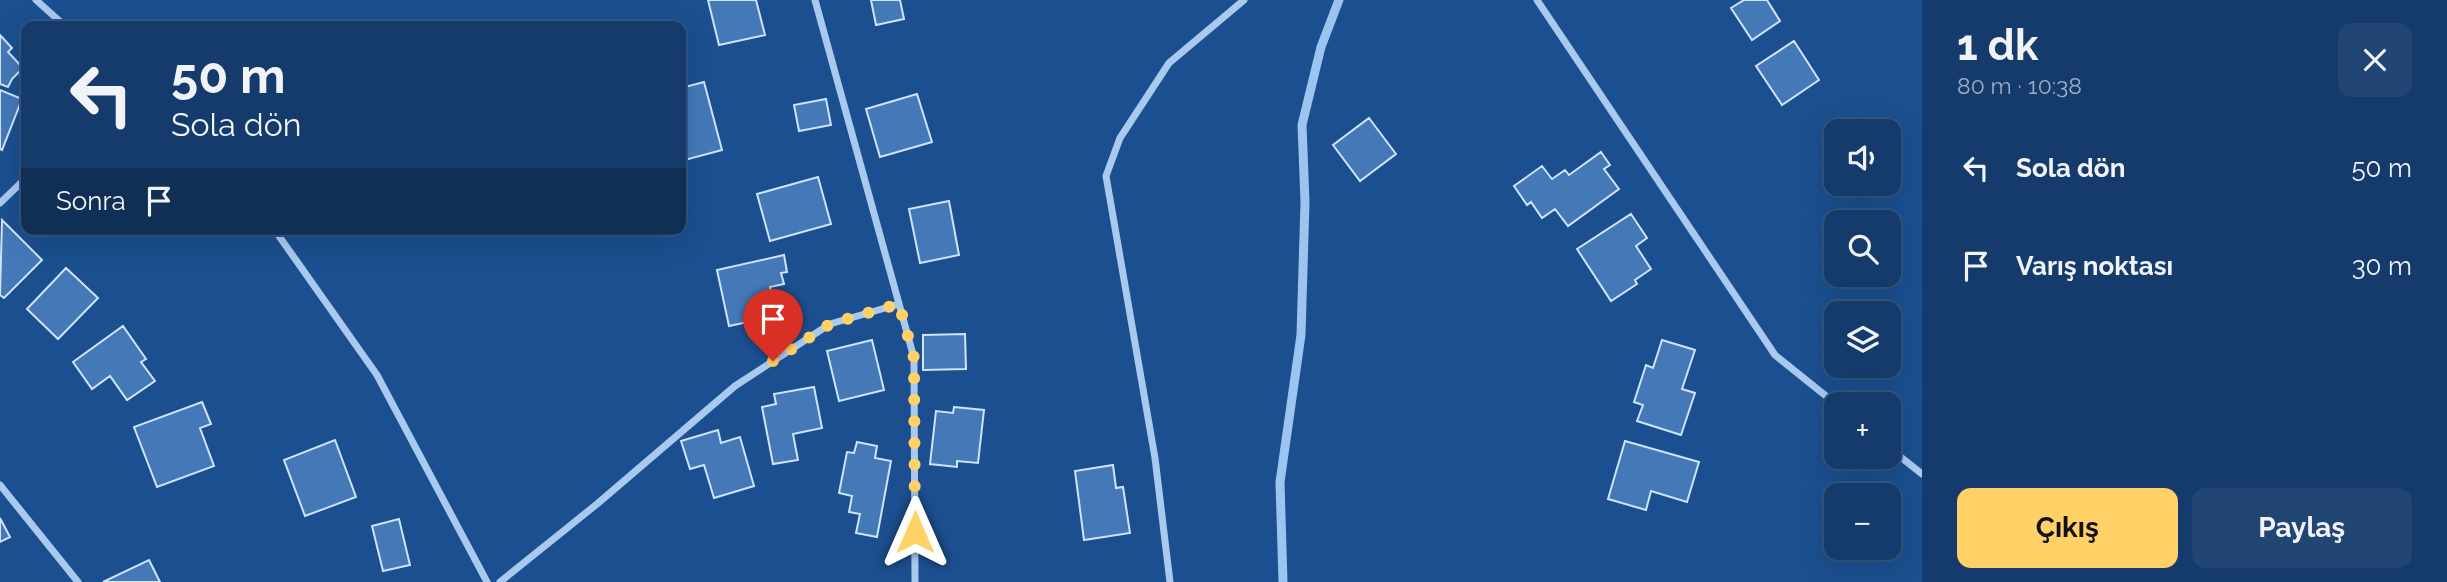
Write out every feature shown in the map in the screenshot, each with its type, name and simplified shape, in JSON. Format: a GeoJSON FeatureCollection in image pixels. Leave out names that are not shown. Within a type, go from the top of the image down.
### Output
{"type":"FeatureCollection","features":[{"type":"Feature","properties":{"kind":"street"},"geometry":{"type":"LineString","coordinates":[[36,0],[59,21]]}},
{"type":"Feature","properties":{"kind":"street"},"geometry":{"type":"LineString","coordinates":[[815,0],[914,358],[915,582]]}},
{"type":"Feature","properties":{"kind":"street"},"geometry":{"type":"LineString","coordinates":[[1170,582],[1155,458],[1106,176],[1120,138],[1169,63],[1244,0]]}},
{"type":"Feature","properties":{"kind":"street"},"geometry":{"type":"LineString","coordinates":[[1537,0],[1775,355],[1824,394]]}},
{"type":"Feature","properties":{"kind":"street"},"geometry":{"type":"LineString","coordinates":[[0,203],[21,183]]}},
{"type":"Feature","properties":{"kind":"street"},"geometry":{"type":"LineString","coordinates":[[278,235],[377,375],[487,582]]}},
{"type":"Feature","properties":{"kind":"street"},"geometry":{"type":"LineString","coordinates":[[500,582],[734,386],[830,324],[899,304]]}},
{"type":"Feature","properties":{"kind":"street"},"geometry":{"type":"LineString","coordinates":[[1901,457],[1922,474]]}},
{"type":"Feature","properties":{"kind":"street"},"geometry":{"type":"LineString","coordinates":[[0,485],[78,582]]}},
{"type":"Feature","properties":{"kind":"building"},"geometry":{"type":"Polygon","coordinates":[[[708,0],[756,0],[765,35],[719,45],[708,0]]]}},
{"type":"Feature","properties":{"kind":"building"},"geometry":{"type":"Polygon","coordinates":[[[871,0],[900,0],[904,19],[876,25],[871,0]]]}},
{"type":"Feature","properties":{"kind":"building"},"geometry":{"type":"Polygon","coordinates":[[[1744,0],[1767,0],[1780,21],[1752,40],[1731,8],[1744,0]]]}},
{"type":"Feature","properties":{"kind":"building"},"geometry":{"type":"Polygon","coordinates":[[[0,35],[12,48],[8,52],[21,66],[21,70],[8,87],[0,84],[0,35]]]}},
{"type":"Feature","properties":{"kind":"building"},"geometry":{"type":"Polygon","coordinates":[[[1794,41],[1819,80],[1782,105],[1756,66],[1794,41]]]}},
{"type":"Feature","properties":{"kind":"building"},"geometry":{"type":"Polygon","coordinates":[[[704,82],[722,150],[686,160],[686,87],[704,82]]]}},
{"type":"Feature","properties":{"kind":"building"},"geometry":{"type":"Polygon","coordinates":[[[0,90],[21,99],[21,102],[2,150],[0,90]]]}},
{"type":"Feature","properties":{"kind":"building"},"geometry":{"type":"Polygon","coordinates":[[[917,94],[932,142],[880,157],[866,109],[917,94]]]}},
{"type":"Feature","properties":{"kind":"building"},"geometry":{"type":"Polygon","coordinates":[[[826,99],[831,125],[799,131],[794,105],[826,99]]]}},
{"type":"Feature","properties":{"kind":"building"},"geometry":{"type":"Polygon","coordinates":[[[1369,118],[1396,154],[1360,181],[1333,145],[1369,118]]]}},
{"type":"Feature","properties":{"kind":"building"},"geometry":{"type":"Polygon","coordinates":[[[1601,152],[1610,165],[1604,169],[1619,189],[1568,226],[1555,209],[1542,218],[1531,202],[1527,205],[1514,186],[1542,166],[1552,179],[1565,170],[1569,175],[1601,152]]]}},
{"type":"Feature","properties":{"kind":"building"},"geometry":{"type":"Polygon","coordinates":[[[818,177],[831,224],[770,241],[757,194],[818,177]]]}},
{"type":"Feature","properties":{"kind":"building"},"geometry":{"type":"Polygon","coordinates":[[[949,201],[959,255],[920,263],[909,209],[949,201]]]}},
{"type":"Feature","properties":{"kind":"building"},"geometry":{"type":"Polygon","coordinates":[[[1631,214],[1647,238],[1636,246],[1651,269],[1635,280],[1637,284],[1611,301],[1577,249],[1631,214]]]}},
{"type":"Feature","properties":{"kind":"building"},"geometry":{"type":"Polygon","coordinates":[[[2,220],[42,260],[4,298],[0,295],[2,220]]]}},
{"type":"Feature","properties":{"kind":"building"},"geometry":{"type":"Polygon","coordinates":[[[784,255],[787,272],[781,273],[784,284],[770,287],[776,316],[729,326],[717,270],[784,255]]]}},
{"type":"Feature","properties":{"kind":"building"},"geometry":{"type":"Polygon","coordinates":[[[66,268],[98,298],[58,339],[27,309],[66,268]]]}},
{"type":"Feature","properties":{"kind":"building"},"geometry":{"type":"Polygon","coordinates":[[[123,326],[146,359],[141,362],[155,381],[127,400],[110,376],[92,389],[73,362],[123,326]]]}},
{"type":"Feature","properties":{"kind":"building"},"geometry":{"type":"Polygon","coordinates":[[[965,334],[966,369],[923,370],[923,335],[965,334]]]}},
{"type":"Feature","properties":{"kind":"building"},"geometry":{"type":"Polygon","coordinates":[[[872,340],[884,390],[839,401],[827,351],[872,340]]]}},
{"type":"Feature","properties":{"kind":"building"},"geometry":{"type":"Polygon","coordinates":[[[1662,340],[1695,350],[1682,389],[1695,393],[1681,435],[1637,421],[1643,405],[1634,402],[1646,365],[1653,368],[1662,340]]]}},
{"type":"Feature","properties":{"kind":"building"},"geometry":{"type":"Polygon","coordinates":[[[814,387],[822,428],[793,434],[798,460],[773,464],[762,407],[776,404],[774,394],[814,387]]]}},
{"type":"Feature","properties":{"kind":"building"},"geometry":{"type":"Polygon","coordinates":[[[202,402],[211,424],[200,428],[214,466],[157,487],[134,427],[202,402]]]}},
{"type":"Feature","properties":{"kind":"building"},"geometry":{"type":"Polygon","coordinates":[[[954,407],[984,410],[978,463],[957,461],[957,467],[930,464],[936,411],[953,413],[954,407]]]}},
{"type":"Feature","properties":{"kind":"building"},"geometry":{"type":"Polygon","coordinates":[[[718,430],[721,443],[740,437],[754,486],[714,498],[704,465],[690,469],[681,441],[718,430]]]}},
{"type":"Feature","properties":{"kind":"building"},"geometry":{"type":"Polygon","coordinates":[[[335,440],[356,497],[305,516],[284,460],[335,440]]]}},
{"type":"Feature","properties":{"kind":"building"},"geometry":{"type":"Polygon","coordinates":[[[1625,441],[1699,462],[1687,502],[1651,491],[1646,510],[1608,499],[1625,441]]]}},
{"type":"Feature","properties":{"kind":"building"},"geometry":{"type":"Polygon","coordinates":[[[857,442],[877,446],[875,458],[891,461],[877,537],[856,533],[860,514],[849,512],[852,496],[839,493],[847,452],[854,453],[857,442]]]}},
{"type":"Feature","properties":{"kind":"building"},"geometry":{"type":"Polygon","coordinates":[[[1113,465],[1116,488],[1123,487],[1130,533],[1084,540],[1075,471],[1113,465]]]}},
{"type":"Feature","properties":{"kind":"building"},"geometry":{"type":"Polygon","coordinates":[[[0,518],[10,537],[0,542],[0,518]]]}},
{"type":"Feature","properties":{"kind":"building"},"geometry":{"type":"Polygon","coordinates":[[[399,519],[410,565],[383,571],[372,526],[399,519]]]}},
{"type":"Feature","properties":{"kind":"building"},"geometry":{"type":"Polygon","coordinates":[[[149,560],[160,582],[103,582],[149,560]]]}},
{"type":"Feature","properties":{"kind":"waterway"},"geometry":{"type":"LineString","coordinates":[[1283,582],[1280,482],[1301,335],[1305,202],[1302,125],[1321,47],[1339,0]]}},
{"type":"Feature","properties":{"kind":"route"},"geometry":{"type":"LineString","coordinates":[[773,361],[830,324],[899,304],[914,358],[915,532]]}}]}
